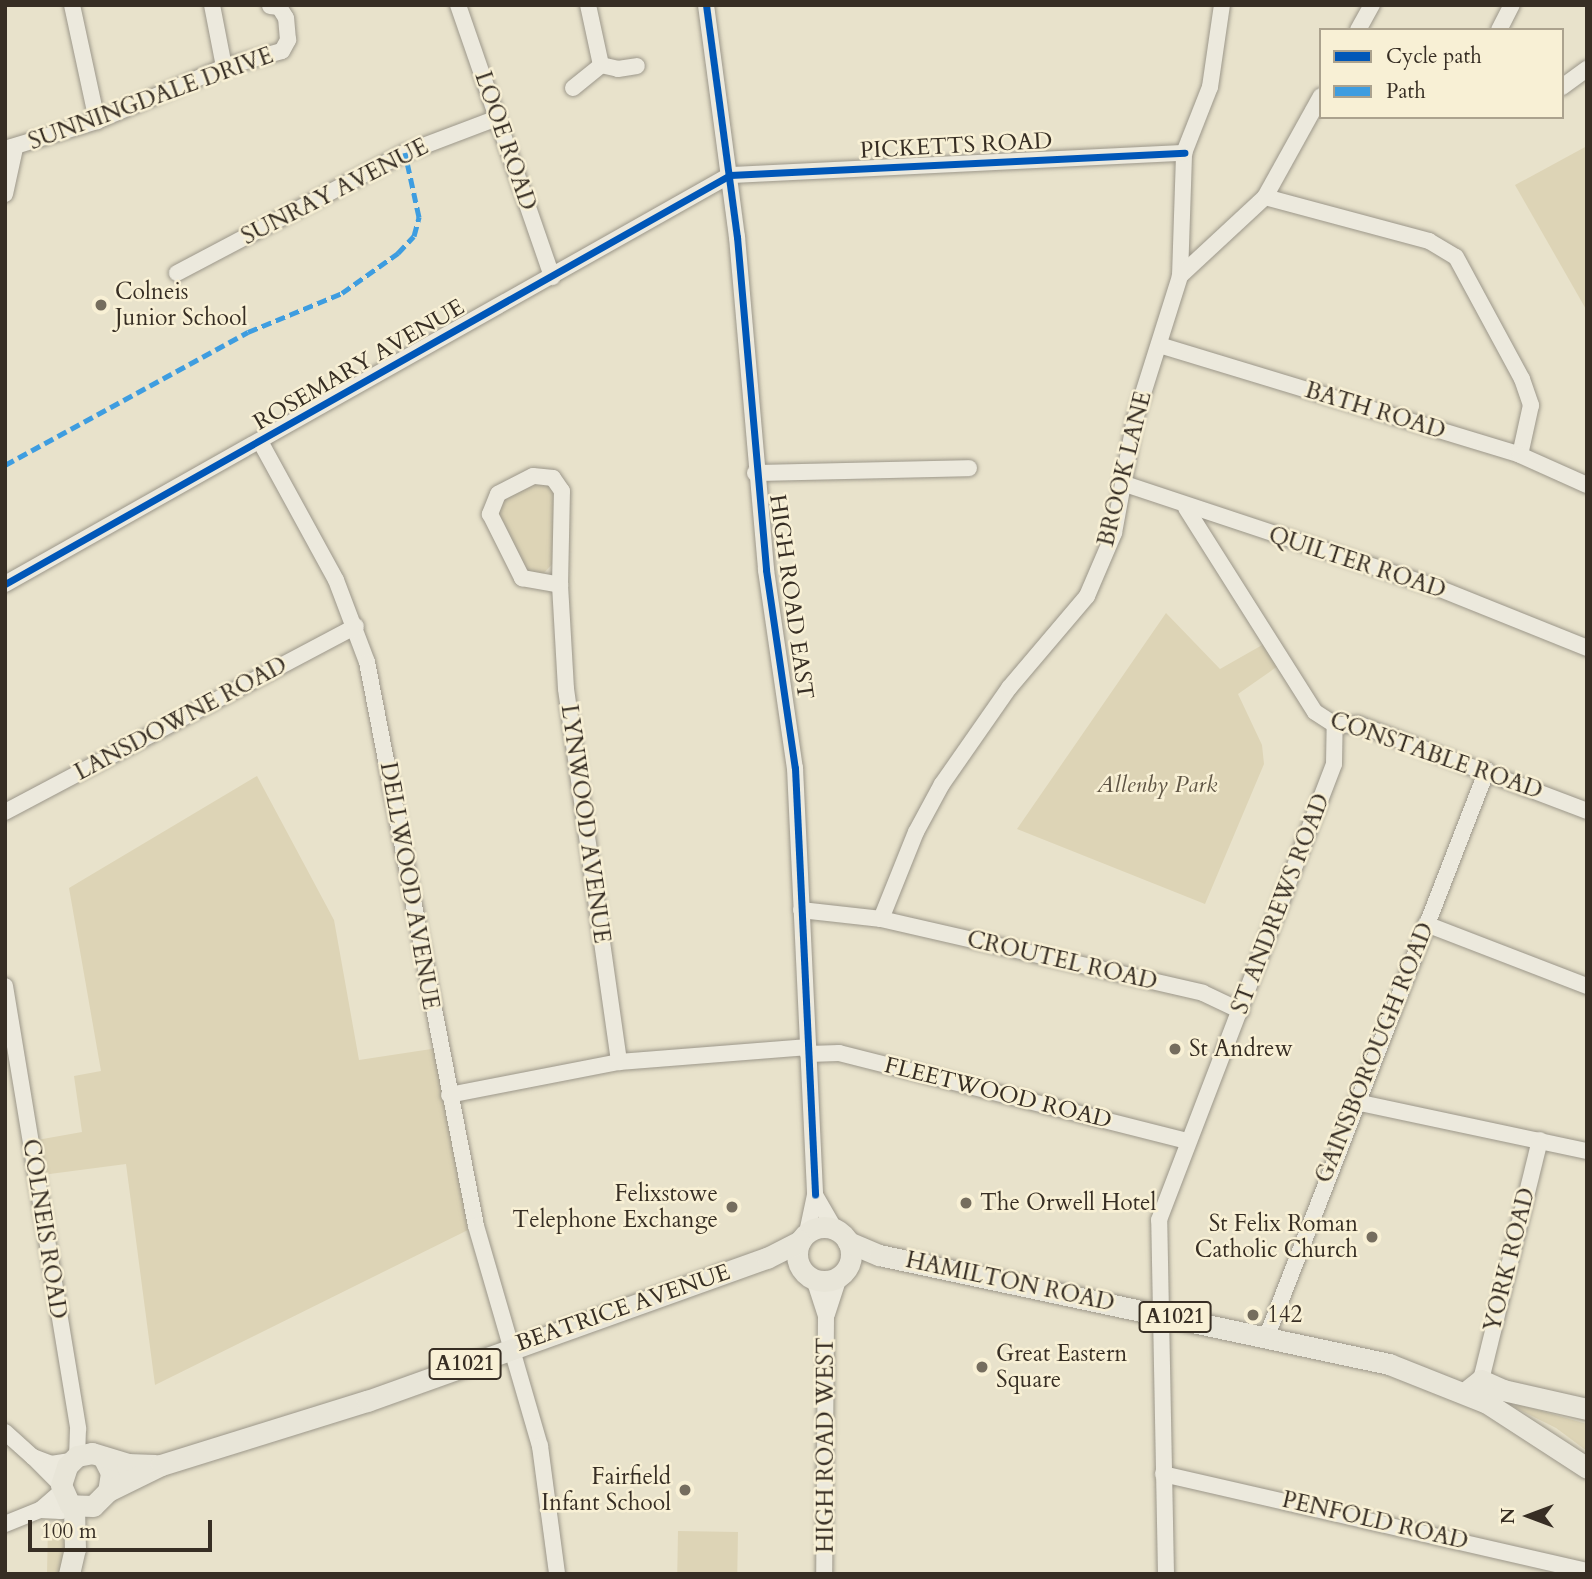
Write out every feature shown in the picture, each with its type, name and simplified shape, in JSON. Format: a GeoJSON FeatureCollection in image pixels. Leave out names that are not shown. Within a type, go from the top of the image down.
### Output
{"type":"FeatureCollection","features":[{"type":"Feature","properties":{"kind":"main road","name":"A1021"},"geometry":{"type":"LineString","coordinates":[[804,1237],[818,1227],[842,1236]]}},
{"type":"Feature","properties":{"kind":"main road","name":"HAMILTON ROAD"},"geometry":{"type":"LineString","coordinates":[[842,1236],[880,1255],[1267,1336],[1473,1386],[1499,1389],[1587,1409]]}},
{"type":"Feature","properties":{"kind":"main road"},"geometry":{"type":"LineString","coordinates":[[767,1258],[826,1282],[844,1272],[842,1236]]}},
{"type":"Feature","properties":{"kind":"main road","name":"BEATRICE AVENUE"},"geometry":{"type":"LineString","coordinates":[[67,1497],[103,1497],[161,1465],[367,1401],[509,1348],[767,1258],[804,1237]]}},
{"type":"Feature","properties":{"kind":"main road"},"geometry":{"type":"LineString","coordinates":[[804,1237],[797,1254],[807,1274]]}},
{"type":"Feature","properties":{"kind":"main road","name":"HAMILTON ROAD"},"geometry":{"type":"LineString","coordinates":[[844,1272],[880,1255]]}},
{"type":"Feature","properties":{"kind":"main road","name":"HAMILTON ROAD"},"geometry":{"type":"LineString","coordinates":[[1473,1386],[1587,1468]]}},
{"type":"Feature","properties":{"kind":"main road","name":"BEATRICE AVENUE"},"geometry":{"type":"LineString","coordinates":[[74,1459],[101,1456],[127,1464],[161,1465]]}},
{"type":"Feature","properties":{"kind":"main road"},"geometry":{"type":"LineString","coordinates":[[69,1574],[75,1549],[103,1497],[111,1473],[101,1456]]}},
{"type":"Feature","properties":{"kind":"main road"},"geometry":{"type":"LineString","coordinates":[[74,1459],[67,1497],[75,1549]]}},
{"type":"Feature","properties":{"kind":"street"},"geometry":{"type":"LineString","coordinates":[[72,5],[97,121]]}},
{"type":"Feature","properties":{"kind":"street"},"geometry":{"type":"LineString","coordinates":[[212,5],[225,66]]}},
{"type":"Feature","properties":{"kind":"street","name":"LOOE ROAD"},"geometry":{"type":"LineString","coordinates":[[458,5],[552,278]]}},
{"type":"Feature","properties":{"kind":"street"},"geometry":{"type":"LineString","coordinates":[[588,5],[601,65]]}},
{"type":"Feature","properties":{"kind":"street","name":"HIGH ROAD EAST"},"geometry":{"type":"LineString","coordinates":[[706,5],[730,174],[755,473],[795,768],[815,1195],[804,1237]]}},
{"type":"Feature","properties":{"kind":"street","name":"BROOK LANE"},"geometry":{"type":"LineString","coordinates":[[881,919],[916,832],[942,784],[1009,688],[1087,596],[1114,533],[1135,419],[1180,276],[1184,153],[1210,87],[1222,5]]}},
{"type":"Feature","properties":{"kind":"street"},"geometry":{"type":"LineString","coordinates":[[1359,28],[1372,5]]}},
{"type":"Feature","properties":{"kind":"street"},"geometry":{"type":"LineString","coordinates":[[1500,28],[1512,5]]}},
{"type":"Feature","properties":{"kind":"street","name":"SUNNINGDALE DRIVE"},"geometry":{"type":"LineString","coordinates":[[10,148],[97,121],[225,66],[285,48],[286,18],[279,7],[270,6]]}},
{"type":"Feature","properties":{"kind":"street"},"geometry":{"type":"LineString","coordinates":[[601,65],[618,69],[638,66]]}},
{"type":"Feature","properties":{"kind":"street"},"geometry":{"type":"LineString","coordinates":[[573,88],[601,65]]}},
{"type":"Feature","properties":{"kind":"street"},"geometry":{"type":"LineString","coordinates":[[1564,86],[1587,69]]}},
{"type":"Feature","properties":{"kind":"street"},"geometry":{"type":"LineString","coordinates":[[1180,276],[1265,197],[1319,100]]}},
{"type":"Feature","properties":{"kind":"street","name":"SUNRAY AVENUE"},"geometry":{"type":"LineString","coordinates":[[177,273],[405,153],[497,118]]}},
{"type":"Feature","properties":{"kind":"street"},"geometry":{"type":"LineString","coordinates":[[5,194],[10,148]]}},
{"type":"Feature","properties":{"kind":"street","name":"PICKETTS ROAD"},"geometry":{"type":"LineString","coordinates":[[730,174],[1184,153]]}},
{"type":"Feature","properties":{"kind":"street","name":"ROSEMARY AVENUE"},"geometry":{"type":"LineString","coordinates":[[5,584],[261,443],[730,174]]}},
{"type":"Feature","properties":{"kind":"street"},"geometry":{"type":"LineString","coordinates":[[1265,197],[1429,241],[1456,257],[1522,379],[1531,405],[1520,455]]}},
{"type":"Feature","properties":{"kind":"street","name":"BATH ROAD"},"geometry":{"type":"LineString","coordinates":[[1159,345],[1520,455],[1587,485]]}},
{"type":"Feature","properties":{"kind":"street","name":"DELLWOOD AVENUE"},"geometry":{"type":"LineString","coordinates":[[261,443],[356,626],[375,700],[476,1226],[509,1348],[540,1446],[557,1574]]}},
{"type":"Feature","properties":{"kind":"street"},"geometry":{"type":"LineString","coordinates":[[755,473],[969,468]]}},
{"type":"Feature","properties":{"kind":"street","name":"LYNWOOD AVENUE"},"geometry":{"type":"LineString","coordinates":[[560,585],[522,578],[490,514],[498,494],[533,476],[553,478],[562,491],[560,585],[566,689],[619,1062]]}},
{"type":"Feature","properties":{"kind":"street","name":"QUILTER ROAD"},"geometry":{"type":"LineString","coordinates":[[1125,484],[1186,508],[1438,588],[1587,648]]}},
{"type":"Feature","properties":{"kind":"street","name":"CONSTABLE ROAD"},"geometry":{"type":"LineString","coordinates":[[1186,508],[1315,712],[1335,725],[1358,724],[1487,770],[1587,811]]}},
{"type":"Feature","properties":{"kind":"street","name":"LANSDOWNE ROAD"},"geometry":{"type":"LineString","coordinates":[[5,812],[356,626]]}},
{"type":"Feature","properties":{"kind":"street","name":"ST ANDREWS ROAD"},"geometry":{"type":"LineString","coordinates":[[1166,1574],[1159,1220],[1187,1141],[1241,1011],[1334,764],[1335,725]]}},
{"type":"Feature","properties":{"kind":"street","name":"GAINSBOROUGH ROAD"},"geometry":{"type":"LineString","coordinates":[[1267,1336],[1487,770]]}},
{"type":"Feature","properties":{"kind":"street"},"geometry":{"type":"LineString","coordinates":[[801,910],[881,919]]}},
{"type":"Feature","properties":{"kind":"street","name":"CROUTEL ROAD"},"geometry":{"type":"LineString","coordinates":[[881,919],[1203,993],[1241,1011]]}},
{"type":"Feature","properties":{"kind":"street"},"geometry":{"type":"LineString","coordinates":[[1426,924],[1587,986]]}},
{"type":"Feature","properties":{"kind":"street","name":"COLNEIS ROAD"},"geometry":{"type":"LineString","coordinates":[[5,986],[78,1429],[74,1459]]}},
{"type":"Feature","properties":{"kind":"street","name":"FLEETWOOD ROAD"},"geometry":{"type":"LineString","coordinates":[[449,1095],[619,1062],[808,1051],[839,1053],[1187,1141]]}},
{"type":"Feature","properties":{"kind":"street"},"geometry":{"type":"LineString","coordinates":[[1356,1102],[1587,1151]]}},
{"type":"Feature","properties":{"kind":"street","name":"YORK ROAD"},"geometry":{"type":"LineString","coordinates":[[1473,1386],[1540,1140]]}},
{"type":"Feature","properties":{"kind":"street","name":"HIGH ROAD EAST"},"geometry":{"type":"LineString","coordinates":[[815,1195],[842,1236]]}},
{"type":"Feature","properties":{"kind":"street","name":"HIGH ROAD WEST"},"geometry":{"type":"LineString","coordinates":[[824,1574],[826,1316],[844,1272]]}},
{"type":"Feature","properties":{"kind":"street","name":"HIGH ROAD WEST"},"geometry":{"type":"LineString","coordinates":[[807,1274],[826,1316]]}},
{"type":"Feature","properties":{"kind":"street","name":"COLNEIS ROAD"},"geometry":{"type":"LineString","coordinates":[[78,1429],[101,1456]]}},
{"type":"Feature","properties":{"kind":"street"},"geometry":{"type":"LineString","coordinates":[[5,1432],[33,1457],[67,1497],[61,1511],[40,1510],[5,1524]]}},
{"type":"Feature","properties":{"kind":"street"},"geometry":{"type":"LineString","coordinates":[[33,1457],[51,1464],[74,1459]]}},
{"type":"Feature","properties":{"kind":"street","name":"PENFOLD ROAD"},"geometry":{"type":"LineString","coordinates":[[1164,1474],[1587,1571]]}},
{"type":"Feature","properties":{"kind":"green space"},"geometry":{"type":"Polygon","coordinates":[[[1587,146],[1587,311],[1515,185],[1587,146]]]}},
{"type":"Feature","properties":{"kind":"green space"},"geometry":{"type":"Polygon","coordinates":[[[534,480],[555,485],[556,560],[543,574],[530,576],[494,511],[497,500],[534,480]]]}},
{"type":"Feature","properties":{"kind":"green space","name":"Allenby Park"},"geometry":{"type":"Polygon","coordinates":[[[1166,613],[1220,669],[1271,640],[1285,661],[1238,694],[1262,745],[1264,764],[1205,904],[1017,829],[1166,613]]]}},
{"type":"Feature","properties":{"kind":"green space"},"geometry":{"type":"Polygon","coordinates":[[[257,776],[334,920],[359,1060],[438,1048],[476,1226],[155,1385],[126,1164],[42,1175],[37,1140],[82,1132],[74,1076],[101,1071],[69,888],[257,776]]]}},
{"type":"Feature","properties":{"kind":"green space"},"geometry":{"type":"Polygon","coordinates":[[[1517,1404],[1587,1424],[1587,1451],[1556,1428],[1514,1407],[1517,1404]]]}},
{"type":"Feature","properties":{"kind":"green space"},"geometry":{"type":"Polygon","coordinates":[[[59,1521],[69,1529],[61,1574],[47,1574],[48,1525],[59,1521]]]}},
{"type":"Feature","properties":{"kind":"green space"},"geometry":{"type":"Polygon","coordinates":[[[678,1531],[738,1532],[737,1574],[677,1574],[678,1531]]]}},
{"type":"Feature","properties":{"kind":"marked path"},"geometry":{"type":"LineString","coordinates":[[5,465],[248,332],[342,293],[398,253],[414,236],[419,217],[405,153]]}},
{"type":"Feature","properties":{"kind":"cycle path"},"geometry":{"type":"LineString","coordinates":[[706,5],[737,237],[766,570],[795,768],[815,1195]]}},
{"type":"Feature","properties":{"kind":"cycle path"},"geometry":{"type":"LineString","coordinates":[[5,584],[730,175],[1184,153]]}},
{"type":"Feature","properties":{"kind":"place","name":"Colneis Junior School"},"geometry":{"type":"Point","coordinates":[101,305]}},
{"type":"Feature","properties":{"kind":"place","name":"St Andrew"},"geometry":{"type":"Point","coordinates":[1175,1049]}},
{"type":"Feature","properties":{"kind":"place","name":"The Orwell Hotel"},"geometry":{"type":"Point","coordinates":[966,1203]}},
{"type":"Feature","properties":{"kind":"place","name":"Felixstowe Telephone Exchange"},"geometry":{"type":"Point","coordinates":[732,1207]}},
{"type":"Feature","properties":{"kind":"place","name":"St Felix Roman Catholic Church"},"geometry":{"type":"Point","coordinates":[1372,1237]}},
{"type":"Feature","properties":{"kind":"place","name":"142"},"geometry":{"type":"Point","coordinates":[1253,1315]}},
{"type":"Feature","properties":{"kind":"place","name":"Great Eastern Square"},"geometry":{"type":"Point","coordinates":[982,1367]}},
{"type":"Feature","properties":{"kind":"place","name":"Fairfield Infant School"},"geometry":{"type":"Point","coordinates":[685,1490]}}]}
